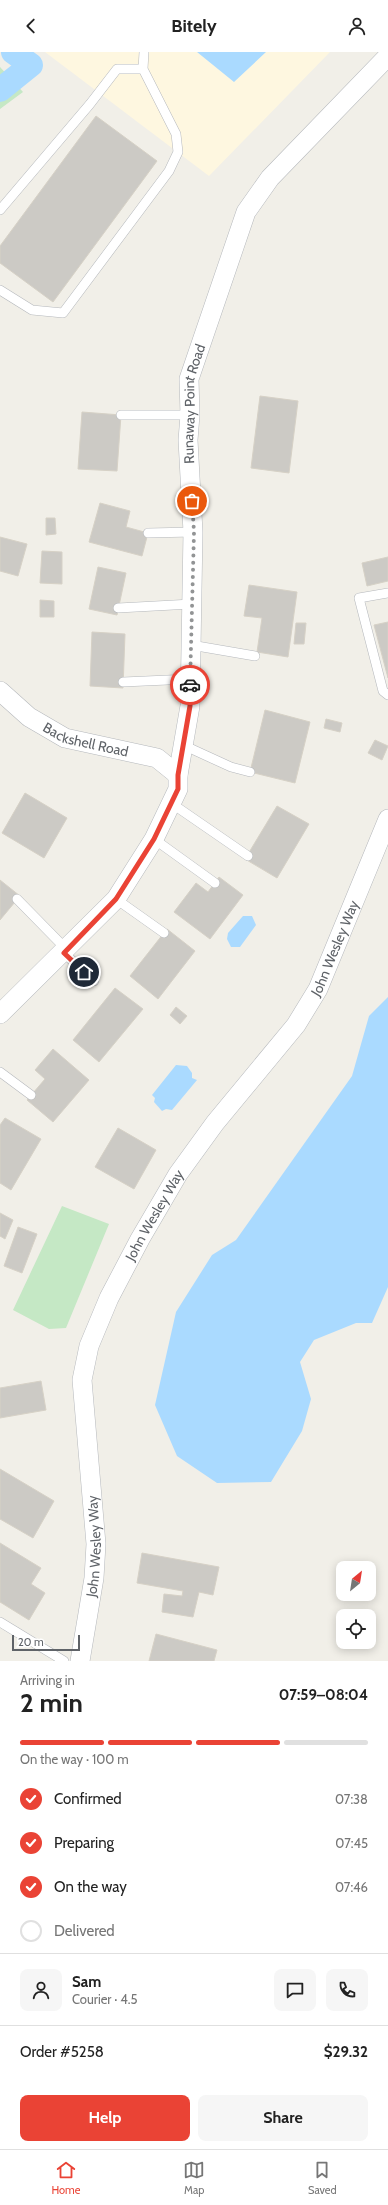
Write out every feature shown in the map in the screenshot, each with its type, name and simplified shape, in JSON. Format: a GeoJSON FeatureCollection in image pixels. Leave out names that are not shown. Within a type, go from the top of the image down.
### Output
{"type":"FeatureCollection","features":[{"type":"Feature","properties":{"kind":"street","name":"Runaway Point Road"},"geometry":{"type":"LineString","coordinates":[[0,1014],[116,899],[154,839],[178,789],[178,775],[190,706],[194,532],[188,440],[190,415],[189,379],[246,212],[270,178],[388,56]]}},
{"type":"Feature","properties":{"kind":"street","name":"Backshell Road"},"geometry":{"type":"LineString","coordinates":[[0,691],[29,717],[65,738],[157,758],[178,775]]}},
{"type":"Feature","properties":{"kind":"street","name":"John Wesley Way"},"geometry":{"type":"LineString","coordinates":[[80,1661],[94,1578],[96,1544],[82,1380],[89,1346],[110,1298],[140,1239],[178,1174],[215,1122],[296,1025],[318,989],[336,948],[362,878],[388,819]]}},
{"type":"Feature","properties":{"kind":"lane"},"geometry":{"type":"LineString","coordinates":[[0,290],[32,310],[63,313],[168,171],[178,152],[176,134],[143,69],[144,52]]}},
{"type":"Feature","properties":{"kind":"lane"},"geometry":{"type":"LineString","coordinates":[[0,210],[90,104],[117,69],[143,69]]}},
{"type":"Feature","properties":{"kind":"lane"},"geometry":{"type":"LineString","coordinates":[[121,415],[190,415]]}},
{"type":"Feature","properties":{"kind":"lane"},"geometry":{"type":"LineString","coordinates":[[148,533],[194,532]]}},
{"type":"Feature","properties":{"kind":"lane"},"geometry":{"type":"LineString","coordinates":[[388,594],[359,598],[383,691],[388,695]]}},
{"type":"Feature","properties":{"kind":"lane"},"geometry":{"type":"LineString","coordinates":[[118,608],[192,604]]}},
{"type":"Feature","properties":{"kind":"lane"},"geometry":{"type":"LineString","coordinates":[[191,645],[255,656]]}},
{"type":"Feature","properties":{"kind":"lane"},"geometry":{"type":"LineString","coordinates":[[123,682],[190,679]]}},
{"type":"Feature","properties":{"kind":"lane"},"geometry":{"type":"LineString","coordinates":[[183,744],[230,767],[250,772]]}},
{"type":"Feature","properties":{"kind":"lane"},"geometry":{"type":"LineString","coordinates":[[171,803],[248,856]]}},
{"type":"Feature","properties":{"kind":"lane"},"geometry":{"type":"LineString","coordinates":[[154,839],[215,884]]}},
{"type":"Feature","properties":{"kind":"lane"},"geometry":{"type":"LineString","coordinates":[[17,899],[94,981]]}},
{"type":"Feature","properties":{"kind":"lane"},"geometry":{"type":"LineString","coordinates":[[116,899],[164,933]]}},
{"type":"Feature","properties":{"kind":"lane"},"geometry":{"type":"LineString","coordinates":[[0,1072],[31,1095]]}},
{"type":"Feature","properties":{"kind":"lane"},"geometry":{"type":"LineString","coordinates":[[0,1622],[64,1661]]}},
{"type":"Feature","properties":{"kind":"shaded area"},"geometry":{"type":"Polygon","coordinates":[[[45,52],[330,52],[209,176],[45,52]]]}},
{"type":"Feature","properties":{"kind":"green space"},"geometry":{"type":"Polygon","coordinates":[[[0,67],[23,92],[0,109],[0,67]]]}},
{"type":"Feature","properties":{"kind":"green space"},"geometry":{"type":"Polygon","coordinates":[[[62,1206],[109,1224],[66,1328],[49,1329],[13,1310],[62,1206]]]}},
{"type":"Feature","properties":{"kind":"water"},"geometry":{"type":"Polygon","coordinates":[[[197,52],[266,52],[234,82],[197,52]]]}},
{"type":"Feature","properties":{"kind":"water"},"geometry":{"type":"Polygon","coordinates":[[[243,916],[252,916],[256,925],[240,947],[231,947],[227,939],[228,933],[243,916]]]}},
{"type":"Feature","properties":{"kind":"water"},"geometry":{"type":"Polygon","coordinates":[[[388,997],[388,1287],[372,1323],[356,1323],[314,1340],[300,1362],[311,1399],[302,1431],[271,1482],[217,1483],[177,1456],[155,1405],[176,1312],[212,1255],[236,1240],[352,1076],[369,1016],[388,997]]]}},
{"type":"Feature","properties":{"kind":"water"},"geometry":{"type":"Polygon","coordinates":[[[176,1065],[187,1066],[192,1073],[192,1078],[197,1080],[172,1110],[166,1109],[162,1111],[154,1102],[155,1098],[152,1095],[176,1065]]]}},
{"type":"Feature","properties":{"kind":"building"},"geometry":{"type":"Polygon","coordinates":[[[96,116],[157,161],[53,302],[0,263],[0,246],[96,116]]]}},
{"type":"Feature","properties":{"kind":"building"},"geometry":{"type":"Polygon","coordinates":[[[260,396],[298,401],[289,473],[251,468],[260,396]]]}},
{"type":"Feature","properties":{"kind":"building"},"geometry":{"type":"Polygon","coordinates":[[[82,412],[121,415],[117,471],[78,469],[82,412]]]}},
{"type":"Feature","properties":{"kind":"building"},"geometry":{"type":"Polygon","coordinates":[[[100,503],[130,511],[126,527],[148,533],[142,556],[89,542],[100,503]]]}},
{"type":"Feature","properties":{"kind":"building"},"geometry":{"type":"Polygon","coordinates":[[[46,518],[55,518],[56,534],[46,535],[46,518]]]}},
{"type":"Feature","properties":{"kind":"building"},"geometry":{"type":"Polygon","coordinates":[[[0,537],[27,544],[18,576],[0,571],[0,537]]]}},
{"type":"Feature","properties":{"kind":"building"},"geometry":{"type":"Polygon","coordinates":[[[42,551],[62,552],[62,584],[40,583],[42,551]]]}},
{"type":"Feature","properties":{"kind":"building"},"geometry":{"type":"Polygon","coordinates":[[[388,557],[388,581],[367,586],[362,563],[388,557]]]}},
{"type":"Feature","properties":{"kind":"building"},"geometry":{"type":"Polygon","coordinates":[[[98,567],[126,573],[117,615],[89,609],[98,567]]]}},
{"type":"Feature","properties":{"kind":"building"},"geometry":{"type":"Polygon","coordinates":[[[249,585],[297,592],[288,657],[257,652],[262,618],[244,616],[249,585]]]}},
{"type":"Feature","properties":{"kind":"building"},"geometry":{"type":"Polygon","coordinates":[[[40,600],[54,601],[54,617],[40,617],[40,600]]]}},
{"type":"Feature","properties":{"kind":"building"},"geometry":{"type":"Polygon","coordinates":[[[388,622],[388,678],[374,625],[388,622]]]}},
{"type":"Feature","properties":{"kind":"building"},"geometry":{"type":"Polygon","coordinates":[[[296,623],[306,623],[304,644],[294,644],[296,623]]]}},
{"type":"Feature","properties":{"kind":"building"},"geometry":{"type":"Polygon","coordinates":[[[92,632],[125,634],[123,688],[90,686],[92,632]]]}},
{"type":"Feature","properties":{"kind":"building"},"geometry":{"type":"Polygon","coordinates":[[[265,710],[310,722],[295,783],[250,772],[265,710]]]}},
{"type":"Feature","properties":{"kind":"building"},"geometry":{"type":"Polygon","coordinates":[[[326,719],[342,723],[340,732],[324,728],[326,719]]]}},
{"type":"Feature","properties":{"kind":"building"},"geometry":{"type":"Polygon","coordinates":[[[375,740],[388,746],[382,760],[368,753],[375,740]]]}},
{"type":"Feature","properties":{"kind":"building"},"geometry":{"type":"Polygon","coordinates":[[[25,793],[67,818],[44,858],[2,833],[25,793]]]}},
{"type":"Feature","properties":{"kind":"building"},"geometry":{"type":"Polygon","coordinates":[[[277,806],[309,824],[277,878],[245,859],[277,806]]]}},
{"type":"Feature","properties":{"kind":"building"},"geometry":{"type":"Polygon","coordinates":[[[219,877],[243,895],[210,939],[174,912],[196,883],[208,892],[219,877]]]}},
{"type":"Feature","properties":{"kind":"building"},"geometry":{"type":"Polygon","coordinates":[[[0,880],[20,896],[0,920],[0,880]]]}},
{"type":"Feature","properties":{"kind":"building"},"geometry":{"type":"Polygon","coordinates":[[[167,929],[195,951],[158,999],[130,976],[167,929]]]}},
{"type":"Feature","properties":{"kind":"building"},"geometry":{"type":"Polygon","coordinates":[[[115,988],[143,1009],[99,1062],[73,1040],[115,988]]]}},
{"type":"Feature","properties":{"kind":"building"},"geometry":{"type":"Polygon","coordinates":[[[176,1007],[187,1016],[180,1024],[170,1015],[176,1007]]]}},
{"type":"Feature","properties":{"kind":"building"},"geometry":{"type":"Polygon","coordinates":[[[53,1049],[89,1080],[53,1122],[27,1100],[45,1079],[35,1070],[53,1049]]]}},
{"type":"Feature","properties":{"kind":"building"},"geometry":{"type":"Polygon","coordinates":[[[5,1118],[41,1139],[11,1190],[0,1183],[0,1125],[5,1118]]]}},
{"type":"Feature","properties":{"kind":"building"},"geometry":{"type":"Polygon","coordinates":[[[118,1128],[156,1150],[134,1189],[95,1167],[118,1128]]]}},
{"type":"Feature","properties":{"kind":"building"},"geometry":{"type":"Polygon","coordinates":[[[0,1213],[13,1220],[5,1239],[0,1236],[0,1213]]]}},
{"type":"Feature","properties":{"kind":"building"},"geometry":{"type":"Polygon","coordinates":[[[18,1227],[37,1234],[22,1273],[4,1266],[18,1227]]]}},
{"type":"Feature","properties":{"kind":"building"},"geometry":{"type":"Polygon","coordinates":[[[41,1381],[46,1410],[0,1418],[0,1388],[41,1381]]]}},
{"type":"Feature","properties":{"kind":"building"},"geometry":{"type":"Polygon","coordinates":[[[0,1469],[54,1501],[33,1538],[0,1519],[0,1469]]]}},
{"type":"Feature","properties":{"kind":"building"},"geometry":{"type":"Polygon","coordinates":[[[0,1543],[41,1568],[31,1584],[45,1593],[29,1620],[0,1602],[0,1543]]]}},
{"type":"Feature","properties":{"kind":"building"},"geometry":{"type":"Polygon","coordinates":[[[142,1553],[219,1567],[213,1595],[199,1592],[193,1617],[162,1612],[164,1594],[182,1596],[183,1591],[137,1583],[142,1553]]]}},
{"type":"Feature","properties":{"kind":"building"},"geometry":{"type":"Polygon","coordinates":[[[156,1634],[217,1650],[214,1661],[149,1661],[156,1634]]]}},
{"type":"Feature","properties":{"kind":"waterway"},"geometry":{"type":"LineString","coordinates":[[0,90],[31,65],[13,52]]}},
{"type":"Feature","properties":{"kind":"way so far"},"geometry":{"type":"LineString","coordinates":[[190,685],[194,532],[192,501]]}},
{"type":"Feature","properties":{"kind":"route"},"geometry":{"type":"LineString","coordinates":[[84,972],[64,953],[116,899],[154,839],[178,789],[178,775],[190,706],[190,685]]}}]}
